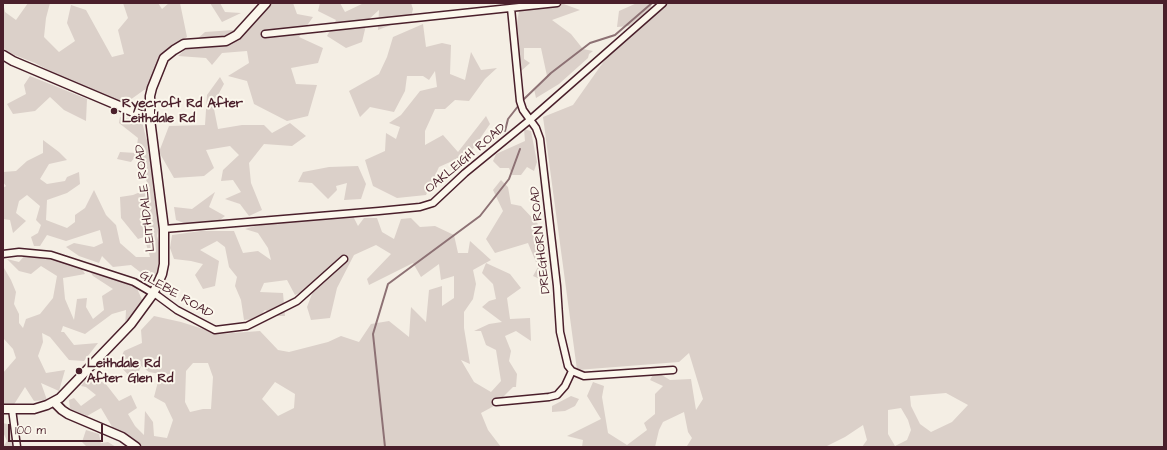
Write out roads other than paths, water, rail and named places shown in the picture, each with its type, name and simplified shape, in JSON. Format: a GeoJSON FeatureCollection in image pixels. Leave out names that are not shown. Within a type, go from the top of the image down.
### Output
{"type":"FeatureCollection","features":[{"type":"Feature","properties":{"kind":"street","name":"LEITHDALE ROAD"},"geometry":{"type":"LineString","coordinates":[[54,402],[131,324],[153,294],[160,278],[164,264],[164,229],[150,119],[150,96],[164,58],[184,44],[226,41],[237,35],[266,3]]}},
{"type":"Feature","properties":{"kind":"street"},"geometry":{"type":"LineString","coordinates":[[265,34],[557,3]]}},
{"type":"Feature","properties":{"kind":"street","name":"OAKLEIGH ROAD"},"geometry":{"type":"LineString","coordinates":[[164,229],[379,211],[420,207],[433,203],[465,173],[531,119],[663,3]]}},
{"type":"Feature","properties":{"kind":"street","name":"DREGHORN ROAD"},"geometry":{"type":"LineString","coordinates":[[511,8],[520,101],[523,110],[531,119],[536,128],[541,145],[557,286],[560,332],[565,359],[572,371]]}},
{"type":"Feature","properties":{"kind":"street"},"geometry":{"type":"LineString","coordinates":[[3,55],[13,61],[150,119]]}},
{"type":"Feature","properties":{"kind":"street","name":"GLEBE ROAD"},"geometry":{"type":"LineString","coordinates":[[3,254],[19,252],[51,255],[134,282],[177,310],[215,330],[247,326],[297,301],[344,259]]}},
{"type":"Feature","properties":{"kind":"street"},"geometry":{"type":"LineString","coordinates":[[496,402],[557,395],[565,386],[572,371],[584,376],[673,370]]}},
{"type":"Feature","properties":{"kind":"street"},"geometry":{"type":"LineString","coordinates":[[3,409],[34,409],[54,402],[68,414],[122,438],[136,447]]}},
{"type":"Feature","properties":{"kind":"street"},"geometry":{"type":"LineString","coordinates":[[12,409],[17,447]]}},
{"type":"Feature","properties":{"kind":"waterway"},"geometry":{"type":"LineString","coordinates":[[522,101],[551,73],[590,43],[615,35],[652,3]]}},
{"type":"Feature","properties":{"kind":"waterway"},"geometry":{"type":"LineString","coordinates":[[505,131],[508,119],[519,105]]}},
{"type":"Feature","properties":{"kind":"waterway"},"geometry":{"type":"LineString","coordinates":[[385,447],[373,334],[388,284],[480,216],[509,179],[520,149]]}},
{"type":"Feature","properties":{"kind":"place","name":"Ryecroft Rd After Leithdale Rd"},"geometry":{"type":"Point","coordinates":[114,111]}},
{"type":"Feature","properties":{"kind":"place","name":"Leithdale Rd After Glen Rd"},"geometry":{"type":"Point","coordinates":[79,371]}}]}
